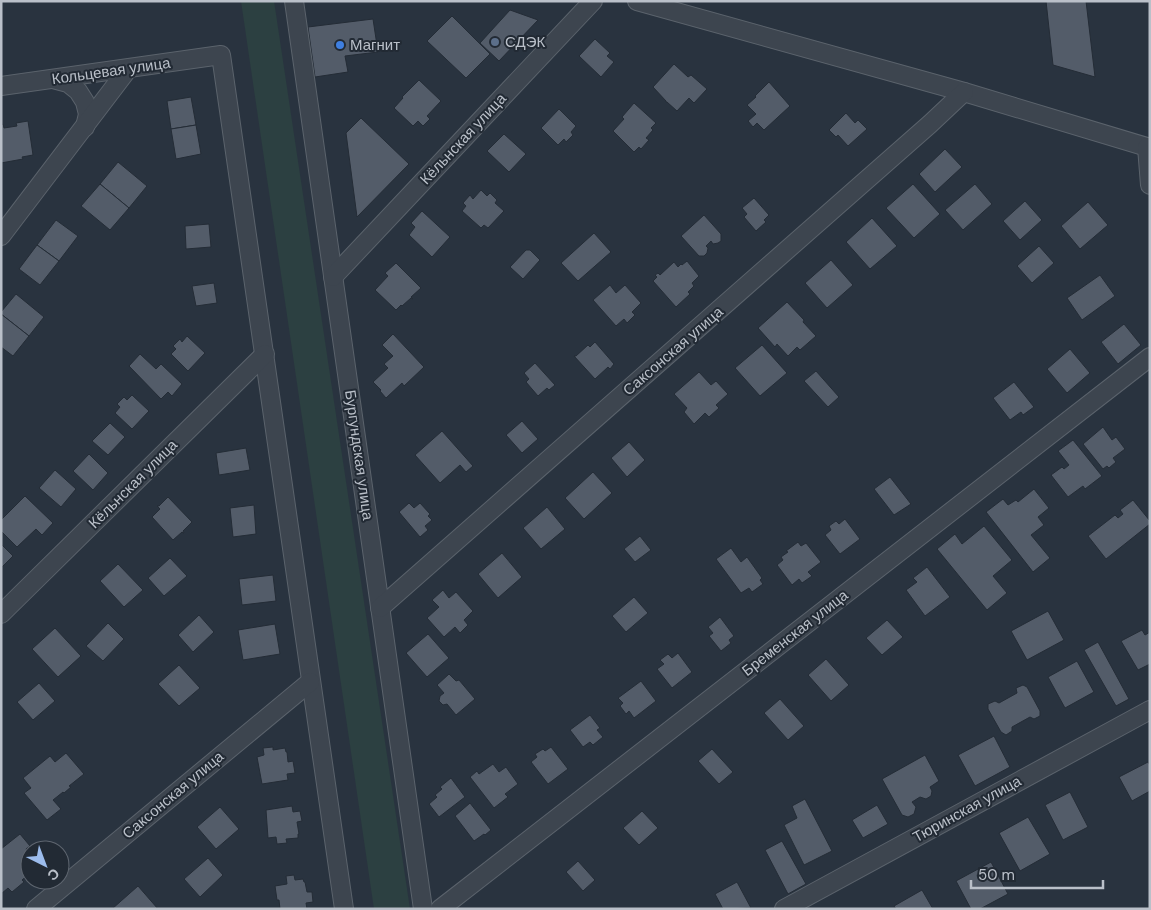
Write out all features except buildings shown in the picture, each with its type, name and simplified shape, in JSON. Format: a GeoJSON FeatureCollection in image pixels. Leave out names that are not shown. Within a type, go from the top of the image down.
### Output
{"type":"FeatureCollection","features":[{"type":"Feature","properties":{"kind":"street","name":"Бургундская улица"},"geometry":{"type":"LineString","coordinates":[[294,1],[423,909]]}},
{"type":"Feature","properties":{"kind":"street","name":"Кёльнская улица"},"geometry":{"type":"LineString","coordinates":[[333,277],[593,1]]}},
{"type":"Feature","properties":{"kind":"street"},"geometry":{"type":"LineString","coordinates":[[637,1],[964,92],[1149,148],[1150,185]]}},
{"type":"Feature","properties":{"kind":"street","name":"Кольцевая улица"},"geometry":{"type":"LineString","coordinates":[[1,86],[221,56],[265,354]]}},
{"type":"Feature","properties":{"kind":"street"},"geometry":{"type":"LineString","coordinates":[[1,236],[128,69]]}},
{"type":"Feature","properties":{"kind":"street"},"geometry":{"type":"LineString","coordinates":[[53,79],[68,84],[78,91],[85,102],[88,114],[85,126]]}},
{"type":"Feature","properties":{"kind":"street","name":"Саксонская улица"},"geometry":{"type":"LineString","coordinates":[[380,608],[964,92]]}},
{"type":"Feature","properties":{"kind":"street","name":"Кёльнская улица"},"geometry":{"type":"LineString","coordinates":[[1,614],[265,354]]}},
{"type":"Feature","properties":{"kind":"street"},"geometry":{"type":"LineString","coordinates":[[265,354],[310,682],[344,909]]}},
{"type":"Feature","properties":{"kind":"street","name":"Бременская улица"},"geometry":{"type":"LineString","coordinates":[[440,909],[1150,357]]}},
{"type":"Feature","properties":{"kind":"street","name":"Саксонская улица"},"geometry":{"type":"LineString","coordinates":[[36,909],[310,682]]}},
{"type":"Feature","properties":{"kind":"street","name":"Тюринская улица"},"geometry":{"type":"LineString","coordinates":[[784,909],[1150,710]]}},
{"type":"Feature","properties":{"kind":"green space"},"geometry":{"type":"Polygon","coordinates":[[[241,1],[274,1],[410,909],[374,909],[241,1]]]}},
{"type":"Feature","properties":{"kind":"place","name":"СДЭК"},"geometry":{"type":"Point","coordinates":[495,42]}},
{"type":"Feature","properties":{"kind":"place","name":"Магнит"},"geometry":{"type":"Point","coordinates":[340,45]}}]}
